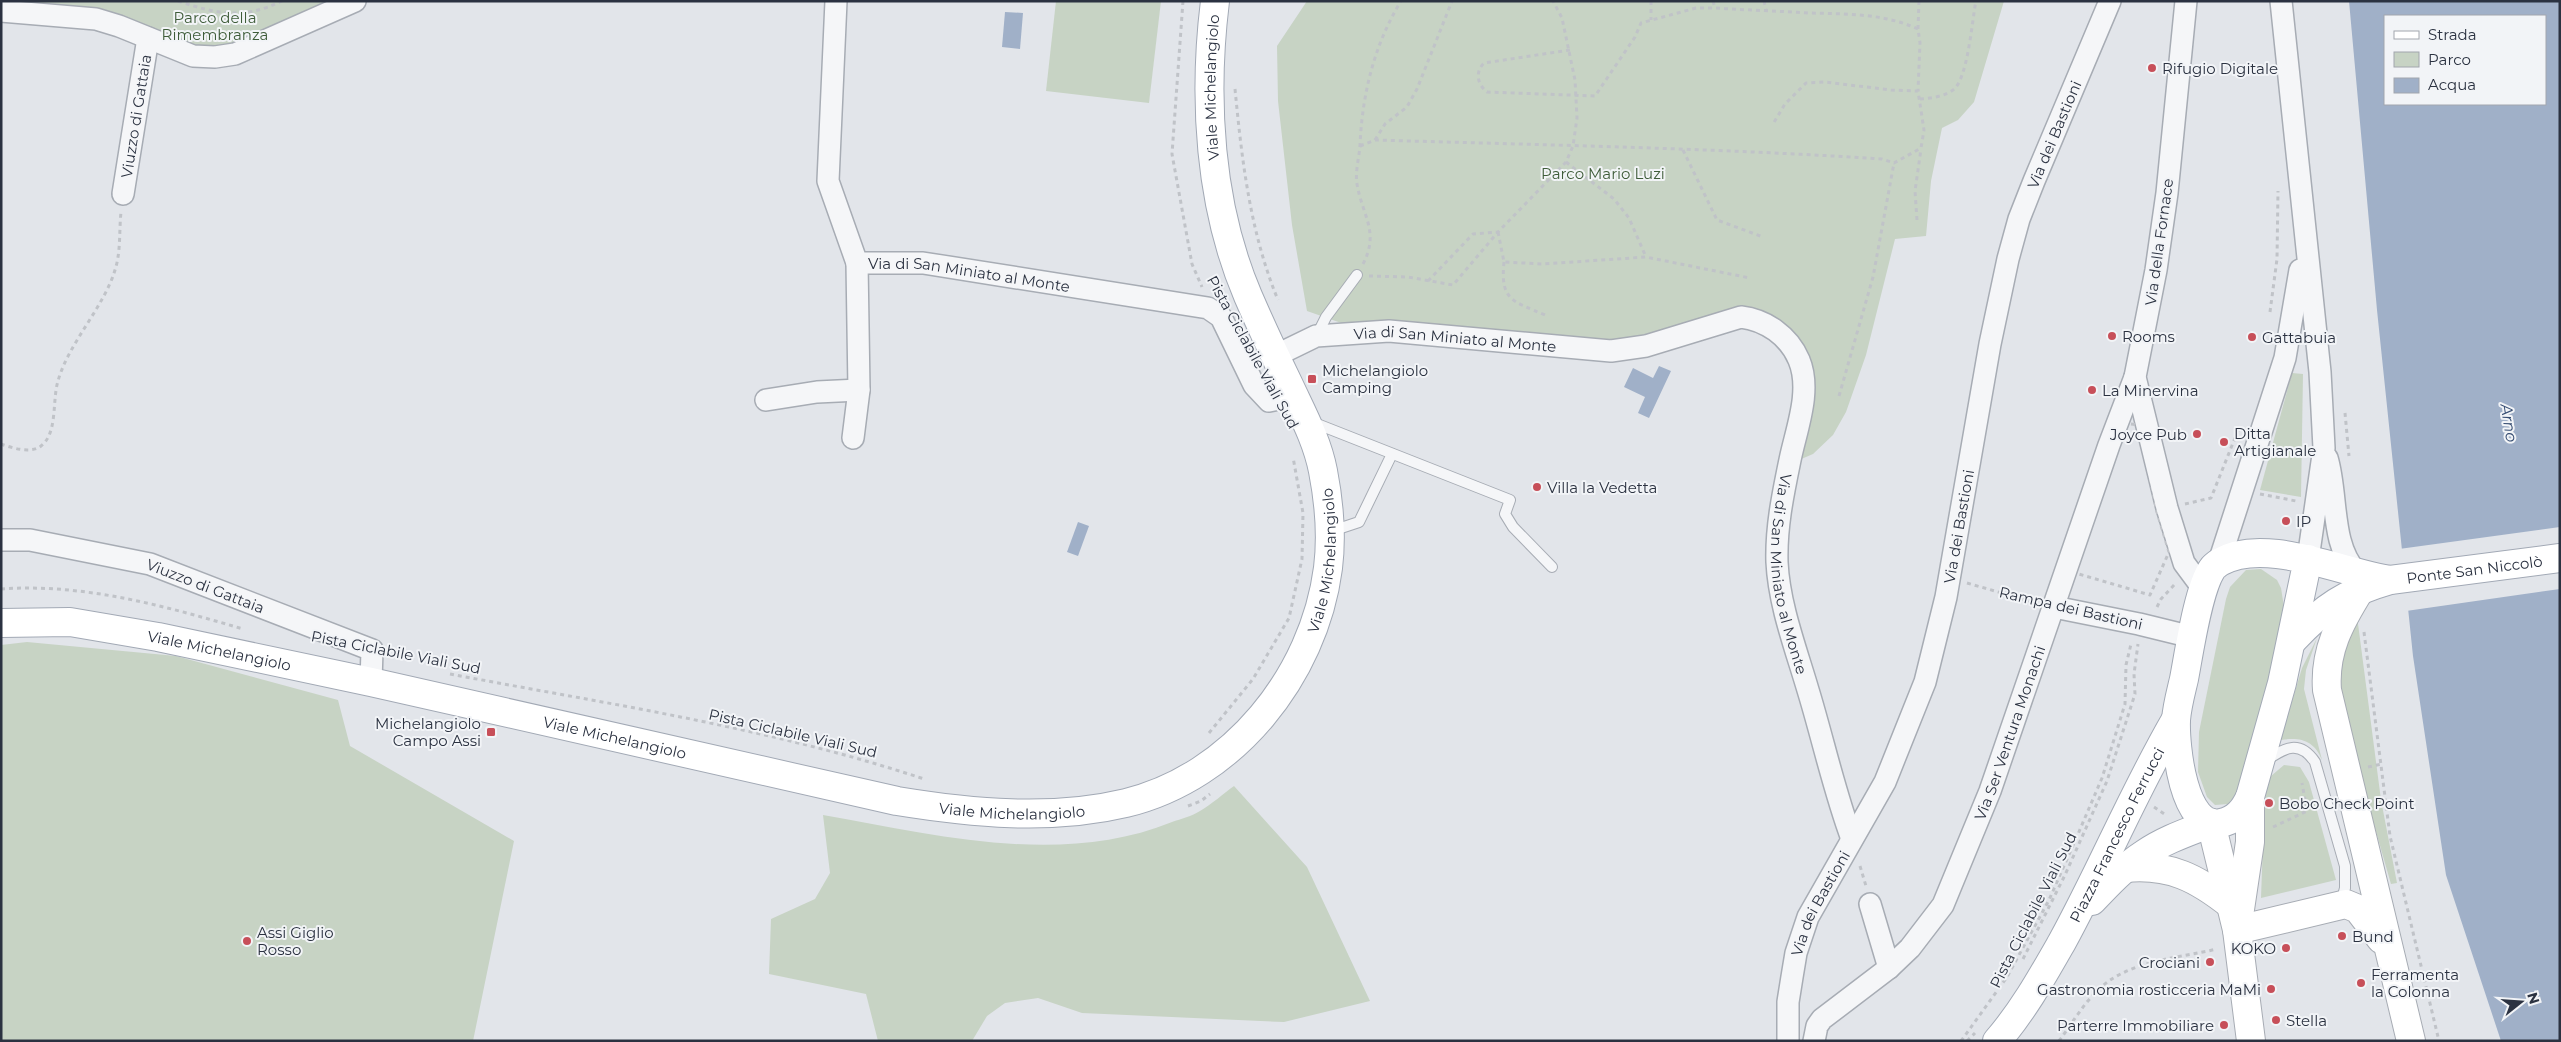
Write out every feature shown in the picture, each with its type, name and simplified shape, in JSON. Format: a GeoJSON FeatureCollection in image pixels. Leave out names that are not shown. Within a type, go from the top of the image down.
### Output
{"type":"FeatureCollection","features":[{"type":"Feature","properties":{"kind":"main road","name":"Viale Michelangiolo"},"geometry":{"type":"LineString","coordinates":[[1,624],[70,622],[158,637],[371,682],[897,801],[943,809],[1057,813],[1106,807],[1152,795],[1182,783],[1228,750],[1268,709],[1284,686],[1309,640],[1322,598],[1328,569],[1330,532],[1322,469],[1316,444],[1234,261],[1226,230],[1216,171],[1209,94],[1210,40],[1215,1]]}},
{"type":"Feature","properties":{"kind":"main road"},"geometry":{"type":"LineString","coordinates":[[2219,562],[2250,553],[2308,559],[2369,581]]}},
{"type":"Feature","properties":{"kind":"main road","name":"Ponte San Niccolò"},"geometry":{"type":"LineString","coordinates":[[2369,581],[2560,558]]}},
{"type":"Feature","properties":{"kind":"main road","name":"Piazza Francesco Ferrucci"},"geometry":{"type":"LineString","coordinates":[[2078,914],[2126,868],[2152,849],[2211,823],[2223,823],[2234,818],[2245,808],[2260,765],[2292,640],[2308,559]]}},
{"type":"Feature","properties":{"kind":"main road","name":"Piazza Francesco Ferrucci"},"geometry":{"type":"LineString","coordinates":[[2211,823],[2198,815],[2188,796],[2180,766],[2176,719],[2192,637],[2204,590],[2212,569],[2219,562]]}},
{"type":"Feature","properties":{"kind":"main road"},"geometry":{"type":"LineString","coordinates":[[2292,640],[2322,611],[2369,581]]}},
{"type":"Feature","properties":{"kind":"main road"},"geometry":{"type":"LineString","coordinates":[[2369,581],[2340,623],[2331,645],[2326,684],[2386,946],[2411,1041]]}},
{"type":"Feature","properties":{"kind":"main road","name":"Piazza Francesco Ferrucci"},"geometry":{"type":"LineString","coordinates":[[2078,914],[2158,750],[2176,719]]}},
{"type":"Feature","properties":{"kind":"main road","name":"Piazza Francesco Ferrucci"},"geometry":{"type":"LineString","coordinates":[[2231,928],[2250,842],[2250,797]]}},
{"type":"Feature","properties":{"kind":"main road"},"geometry":{"type":"LineString","coordinates":[[2211,823],[2251,1041]]}},
{"type":"Feature","properties":{"kind":"main road"},"geometry":{"type":"LineString","coordinates":[[2126,868],[2155,867],[2172,870],[2201,883],[2231,928]]}},
{"type":"Feature","properties":{"kind":"main road"},"geometry":{"type":"LineString","coordinates":[[2231,928],[2341,903],[2358,909],[2386,946]]}},
{"type":"Feature","properties":{"kind":"main road"},"geometry":{"type":"LineString","coordinates":[[1989,1034],[2030,997],[2078,914]]}},
{"type":"Feature","properties":{"kind":"street"},"geometry":{"type":"LineString","coordinates":[[1,11],[96,19],[193,56],[235,54],[355,1]]}},
{"type":"Feature","properties":{"kind":"street","name":"Via di San Miniato al Monte"},"geometry":{"type":"LineString","coordinates":[[836,1],[828,181],[857,263],[923,263],[1208,308],[1214,313]]}},
{"type":"Feature","properties":{"kind":"street","name":"Via dei Bastioni"},"geometry":{"type":"LineString","coordinates":[[1788,1041],[1788,1002],[1796,952],[1803,929],[1813,906],[1885,782],[1919,699],[1935,648],[1950,578],[1990,344],[2010,251],[2031,188],[2110,1]]}},
{"type":"Feature","properties":{"kind":"street","name":"Via della Fornace"},"geometry":{"type":"LineString","coordinates":[[2186,1],[2167,193],[2156,270],[2136,377],[2167,508],[2181,554],[2184,562],[2204,590]]}},
{"type":"Feature","properties":{"kind":"street"},"geometry":{"type":"LineString","coordinates":[[2281,1],[2300,172],[2304,235],[2320,372],[2324,448],[2332,480],[2342,550],[2369,581]]}},
{"type":"Feature","properties":{"kind":"street","name":"Viuzzo di Gattaia"},"geometry":{"type":"LineString","coordinates":[[123,194],[148,38]]}},
{"type":"Feature","properties":{"kind":"street"},"geometry":{"type":"LineString","coordinates":[[2219,562],[2285,358],[2295,309],[2304,235]]}},
{"type":"Feature","properties":{"kind":"street"},"geometry":{"type":"LineString","coordinates":[[853,438],[859,390],[857,263]]}},
{"type":"Feature","properties":{"kind":"street"},"geometry":{"type":"LineString","coordinates":[[1214,313],[1221,318],[1228,329],[1254,385],[1262,394],[1269,401],[1300,408]]}},
{"type":"Feature","properties":{"kind":"street","name":"Via di San Miniato al Monte"},"geometry":{"type":"LineString","coordinates":[[1275,356],[1316,336],[1390,331],[1611,351],[1646,346],[1741,318],[1753,319],[1772,326],[1788,343],[1799,360],[1804,383],[1803,404],[1778,525],[1777,563],[1785,611],[1852,839]]}},
{"type":"Feature","properties":{"kind":"street"},"geometry":{"type":"LineString","coordinates":[[2285,358],[2299,354],[2306,355],[2312,359],[2320,372]]}},
{"type":"Feature","properties":{"kind":"street","name":"Via Ser Ventura Monachi"},"geometry":{"type":"LineString","coordinates":[[1814,1041],[1817,1026],[1822,1019],[1889,968],[1925,930],[1943,905],[1956,879],[1990,791],[2109,445],[2136,377]]}},
{"type":"Feature","properties":{"kind":"street"},"geometry":{"type":"LineString","coordinates":[[766,400],[817,392],[859,390]]}},
{"type":"Feature","properties":{"kind":"street"},"geometry":{"type":"LineString","coordinates":[[2308,559],[2324,448]]}},
{"type":"Feature","properties":{"kind":"street","name":"Viuzzo di Gattaia"},"geometry":{"type":"LineString","coordinates":[[1,540],[30,540],[150,564],[372,650],[371,682]]}},
{"type":"Feature","properties":{"kind":"street","name":"Rampa dei Bastioni"},"geometry":{"type":"LineString","coordinates":[[2054,607],[2192,637]]}},
{"type":"Feature","properties":{"kind":"street"},"geometry":{"type":"LineString","coordinates":[[1870,904],[1889,968]]}},
{"type":"Feature","properties":{"kind":"lane"},"geometry":{"type":"LineString","coordinates":[[1316,336],[1326,317],[1357,276]]}},
{"type":"Feature","properties":{"kind":"lane"},"geometry":{"type":"LineString","coordinates":[[1300,408],[1392,454],[1510,500],[1505,514],[1513,527],[1552,567]]}},
{"type":"Feature","properties":{"kind":"lane"},"geometry":{"type":"LineString","coordinates":[[1330,532],[1359,522],[1392,454]]}},
{"type":"Feature","properties":{"kind":"lane"},"geometry":{"type":"LineString","coordinates":[[2260,765],[2279,751],[2294,748],[2309,753],[2315,762],[2345,866],[2345,888],[2341,903]]}},
{"type":"Feature","properties":{"kind":"path"},"geometry":{"type":"LineString","coordinates":[[178,1],[217,13],[241,13],[270,7],[282,1]]}},
{"type":"Feature","properties":{"kind":"path","name":"Pista Ciclabile Viali Sud"},"geometry":{"type":"LineString","coordinates":[[1183,1],[1172,154],[1192,264],[1214,313]]}},
{"type":"Feature","properties":{"kind":"path"},"geometry":{"type":"LineString","coordinates":[[1401,1],[1387,23],[1366,86],[1360,122],[1357,182],[1372,235],[1370,251],[1357,276],[1408,277],[1453,285],[1498,232],[1566,162],[1573,146],[1577,118],[1577,96],[1570,50],[1562,18],[1553,1]]}},
{"type":"Feature","properties":{"kind":"path"},"geometry":{"type":"LineString","coordinates":[[1375,140],[1384,124],[1407,107],[1417,90],[1452,1]]}},
{"type":"Feature","properties":{"kind":"path"},"geometry":{"type":"LineString","coordinates":[[1651,1],[1651,20]]}},
{"type":"Feature","properties":{"kind":"path"},"geometry":{"type":"LineString","coordinates":[[1713,1],[1715,8]]}},
{"type":"Feature","properties":{"kind":"path"},"geometry":{"type":"LineString","coordinates":[[1764,1],[1766,10]]}},
{"type":"Feature","properties":{"kind":"path"},"geometry":{"type":"LineString","coordinates":[[1917,220],[1915,191],[1924,130],[1918,91],[1919,1]]}},
{"type":"Feature","properties":{"kind":"path"},"geometry":{"type":"LineString","coordinates":[[1920,99],[1939,96],[1954,89],[1962,76],[1976,1]]}},
{"type":"Feature","properties":{"kind":"path"},"geometry":{"type":"LineString","coordinates":[[1570,50],[1484,63],[1479,68],[1478,77],[1481,86],[1487,92],[1595,96],[1635,37],[1641,23],[1696,8],[1878,17],[1905,23],[1918,29]]}},
{"type":"Feature","properties":{"kind":"path"},"geometry":{"type":"LineString","coordinates":[[1773,124],[1784,104],[1806,84],[1825,82],[1918,91]]}},
{"type":"Feature","properties":{"kind":"path"},"geometry":{"type":"LineString","coordinates":[[1235,83],[1243,168],[1252,214],[1269,279],[1280,304]]}},
{"type":"Feature","properties":{"kind":"path"},"geometry":{"type":"LineString","coordinates":[[1360,146],[1375,140],[1782,152],[1882,159],[1894,163],[1921,148]]}},
{"type":"Feature","properties":{"kind":"path"},"geometry":{"type":"LineString","coordinates":[[1683,150],[1718,220],[1763,237]]}},
{"type":"Feature","properties":{"kind":"path"},"geometry":{"type":"LineString","coordinates":[[1566,162],[1614,199],[1629,218],[1646,257]]}},
{"type":"Feature","properties":{"kind":"path"},"geometry":{"type":"LineString","coordinates":[[1839,396],[1873,277],[1894,163]]}},
{"type":"Feature","properties":{"kind":"path"},"geometry":{"type":"LineString","coordinates":[[2269,317],[2277,259],[2278,185]]}},
{"type":"Feature","properties":{"kind":"path"},"geometry":{"type":"LineString","coordinates":[[1,444],[27,451],[41,447],[51,434],[54,393],[62,367],[78,343],[116,269],[123,194]]}},
{"type":"Feature","properties":{"kind":"path"},"geometry":{"type":"LineString","coordinates":[[1498,232],[1504,262],[1502,283],[1512,301],[1545,315]]}},
{"type":"Feature","properties":{"kind":"path"},"geometry":{"type":"LineString","coordinates":[[1428,282],[1473,234],[1498,232]]}},
{"type":"Feature","properties":{"kind":"path"},"geometry":{"type":"LineString","coordinates":[[1504,262],[1542,264],[1646,257],[1750,278]]}},
{"type":"Feature","properties":{"kind":"path"},"geometry":{"type":"LineString","coordinates":[[2211,498],[2240,424]]}},
{"type":"Feature","properties":{"kind":"path","name":"Pista Ciclabile Viali Sud"},"geometry":{"type":"LineString","coordinates":[[1207,735],[1253,680],[1289,618],[1302,559],[1304,513],[1292,450]]}},
{"type":"Feature","properties":{"kind":"path"},"geometry":{"type":"LineString","coordinates":[[2259,494],[2303,502]]}},
{"type":"Feature","properties":{"kind":"path","name":"Rampa dei Bastioni"},"geometry":{"type":"LineString","coordinates":[[1950,578],[2054,607]]}},
{"type":"Feature","properties":{"kind":"path"},"geometry":{"type":"LineString","coordinates":[[1,589],[60,588],[149,604],[251,631]]}},
{"type":"Feature","properties":{"kind":"path"},"geometry":{"type":"LineString","coordinates":[[2364,631],[2390,836],[2439,1041]]}},
{"type":"Feature","properties":{"kind":"path"},"geometry":{"type":"LineString","coordinates":[[1961,1041],[2007,978],[2049,900],[2102,778],[2127,697],[2126,665],[2131,644]]}},
{"type":"Feature","properties":{"kind":"path","name":"Pista Ciclabile Viali Sud"},"geometry":{"type":"LineString","coordinates":[[446,673],[657,713],[858,757],[928,781]]}},
{"type":"Feature","properties":{"kind":"path"},"geometry":{"type":"LineString","coordinates":[[2363,768],[2382,764]]}},
{"type":"Feature","properties":{"kind":"path","name":"Pista Ciclabile Viali Sud"},"geometry":{"type":"LineString","coordinates":[[2018,968],[2065,875],[2108,781],[2102,778]]}},
{"type":"Feature","properties":{"kind":"path"},"geometry":{"type":"LineString","coordinates":[[2272,828],[2306,811],[2302,783]]}},
{"type":"Feature","properties":{"kind":"path"},"geometry":{"type":"LineString","coordinates":[[1185,807],[1201,801],[1216,790]]}},
{"type":"Feature","properties":{"kind":"path"},"geometry":{"type":"LineString","coordinates":[[2148,803],[2173,820]]}},
{"type":"Feature","properties":{"kind":"path"},"geometry":{"type":"LineString","coordinates":[[1852,839],[1870,904]]}},
{"type":"Feature","properties":{"kind":"path"},"geometry":{"type":"LineString","coordinates":[[2059,1041],[2096,991],[2111,980],[2134,968],[2231,928]]}},
{"type":"Feature","properties":{"kind":"path"},"geometry":{"type":"LineString","coordinates":[[1967,1041],[1989,1034]]}},
{"type":"Feature","properties":{"kind":"green space","name":"Parco della Rimembranza"},"geometry":{"type":"Polygon","coordinates":[[[1,1],[346,1],[241,44],[194,50],[1,1]]]}},
{"type":"Feature","properties":{"kind":"green space"},"geometry":{"type":"Polygon","coordinates":[[[1056,1],[1161,1],[1149,103],[1046,91],[1056,1]]]}},
{"type":"Feature","properties":{"kind":"green space","name":"Parco Mario Luzi"},"geometry":{"type":"Polygon","coordinates":[[[1307,1],[2004,1],[1974,102],[1958,120],[1942,128],[1931,181],[1926,236],[1895,239],[1866,355],[1846,412],[1833,435],[1813,454],[1799,460],[1810,405],[1775,319],[1610,346],[1347,325],[1307,311],[1292,225],[1278,101],[1277,46],[1307,1]]]}},
{"type":"Feature","properties":{"kind":"green space"},"geometry":{"type":"Polygon","coordinates":[[[2292,373],[2303,374],[2301,497],[2260,490],[2292,373]]]}},
{"type":"Feature","properties":{"kind":"green space"},"geometry":{"type":"Polygon","coordinates":[[[2261,569],[2277,580],[2281,588],[2284,607],[2268,685],[2240,789],[2228,804],[2215,805],[2207,797],[2198,772],[2199,732],[2230,587],[2246,570],[2261,569]]]}},
{"type":"Feature","properties":{"kind":"green space"},"geometry":{"type":"Polygon","coordinates":[[[2357,616],[2381,800],[2397,883],[2391,884],[2334,685],[2334,667],[2357,616]]]}},
{"type":"Feature","properties":{"kind":"green space"},"geometry":{"type":"Polygon","coordinates":[[[2317,638],[2306,670],[2304,689],[2322,760],[2315,748],[2306,741],[2294,739],[2281,740],[2302,668],[2317,638]]]}},
{"type":"Feature","properties":{"kind":"green space","name":"Assi Giglio Rosso"},"geometry":{"type":"Polygon","coordinates":[[[27,642],[176,656],[338,700],[350,746],[514,841],[473,1041],[1,1041],[1,645],[27,642]]]}},
{"type":"Feature","properties":{"kind":"green space"},"geometry":{"type":"Polygon","coordinates":[[[2284,765],[2300,767],[2309,782],[2336,880],[2261,898],[2265,788],[2271,776],[2284,765]]]}},
{"type":"Feature","properties":{"kind":"green space"},"geometry":{"type":"Polygon","coordinates":[[[1234,786],[1307,867],[1370,1001],[1284,1022],[1082,1013],[1038,998],[1005,1003],[987,1016],[972,1041],[878,1041],[866,994],[769,974],[771,919],[815,899],[830,873],[823,815],[910,831],[998,843],[1043,845],[1087,843],[1130,835],[1190,816],[1234,786]]]}},
{"type":"Feature","properties":{"kind":"water","name":"Arno"},"geometry":{"type":"Polygon","coordinates":[[[2349,1],[2560,1],[2560,1041],[2501,1041],[2446,875],[2413,656],[2377,310],[2349,1]]]}},
{"type":"Feature","properties":{"kind":"water"},"geometry":{"type":"Polygon","coordinates":[[[1005,12],[1023,13],[1020,49],[1002,47],[1005,12]]]}},
{"type":"Feature","properties":{"kind":"water"},"geometry":{"type":"Polygon","coordinates":[[[1659,366],[1671,371],[1649,418],[1638,413],[1645,397],[1624,387],[1633,368],[1653,378],[1659,366]]]}},
{"type":"Feature","properties":{"kind":"water"},"geometry":{"type":"Polygon","coordinates":[[[1078,522],[1089,526],[1078,556],[1067,552],[1078,522]]]}},
{"type":"Feature","properties":{"kind":"pier"},"geometry":{"type":"Polygon","coordinates":[[[2560,527],[2560,589],[2406,611],[2399,549],[2560,527]]]}},
{"type":"Feature","properties":{"kind":"place","name":"Rifugio Digitale"},"geometry":{"type":"Point","coordinates":[2152,68]}},
{"type":"Feature","properties":{"kind":"place","name":"Rooms"},"geometry":{"type":"Point","coordinates":[2112,336]}},
{"type":"Feature","properties":{"kind":"place","name":"Gattabuia"},"geometry":{"type":"Point","coordinates":[2252,337]}},
{"type":"Feature","properties":{"kind":"place","name":"Michelangiolo Camping"},"geometry":{"type":"Point","coordinates":[1312,379]}},
{"type":"Feature","properties":{"kind":"place","name":"La Minervina"},"geometry":{"type":"Point","coordinates":[2092,390]}},
{"type":"Feature","properties":{"kind":"place","name":"Joyce Pub"},"geometry":{"type":"Point","coordinates":[2197,434]}},
{"type":"Feature","properties":{"kind":"place","name":"Ditta Artigianale"},"geometry":{"type":"Point","coordinates":[2224,442]}},
{"type":"Feature","properties":{"kind":"place","name":"Villa la Vedetta"},"geometry":{"type":"Point","coordinates":[1537,487]}},
{"type":"Feature","properties":{"kind":"place","name":"IP"},"geometry":{"type":"Point","coordinates":[2286,521]}},
{"type":"Feature","properties":{"kind":"place","name":"Michelangiolo Campo Assi"},"geometry":{"type":"Point","coordinates":[491,732]}},
{"type":"Feature","properties":{"kind":"place","name":"Bobo Check Point"},"geometry":{"type":"Point","coordinates":[2269,803]}},
{"type":"Feature","properties":{"kind":"place","name":"Bund"},"geometry":{"type":"Point","coordinates":[2342,936]}},
{"type":"Feature","properties":{"kind":"place","name":"Assi Giglio Rosso"},"geometry":{"type":"Point","coordinates":[247,941]}},
{"type":"Feature","properties":{"kind":"place","name":"KOKO"},"geometry":{"type":"Point","coordinates":[2286,948]}},
{"type":"Feature","properties":{"kind":"place","name":"Crociani"},"geometry":{"type":"Point","coordinates":[2210,962]}},
{"type":"Feature","properties":{"kind":"place","name":"Ferramenta la Colonna"},"geometry":{"type":"Point","coordinates":[2361,983]}},
{"type":"Feature","properties":{"kind":"place","name":"Gastronomia rosticceria MaMi"},"geometry":{"type":"Point","coordinates":[2271,989]}},
{"type":"Feature","properties":{"kind":"place","name":"Stella"},"geometry":{"type":"Point","coordinates":[2276,1020]}},
{"type":"Feature","properties":{"kind":"place","name":"Parterre Immobiliare"},"geometry":{"type":"Point","coordinates":[2224,1025]}}]}
